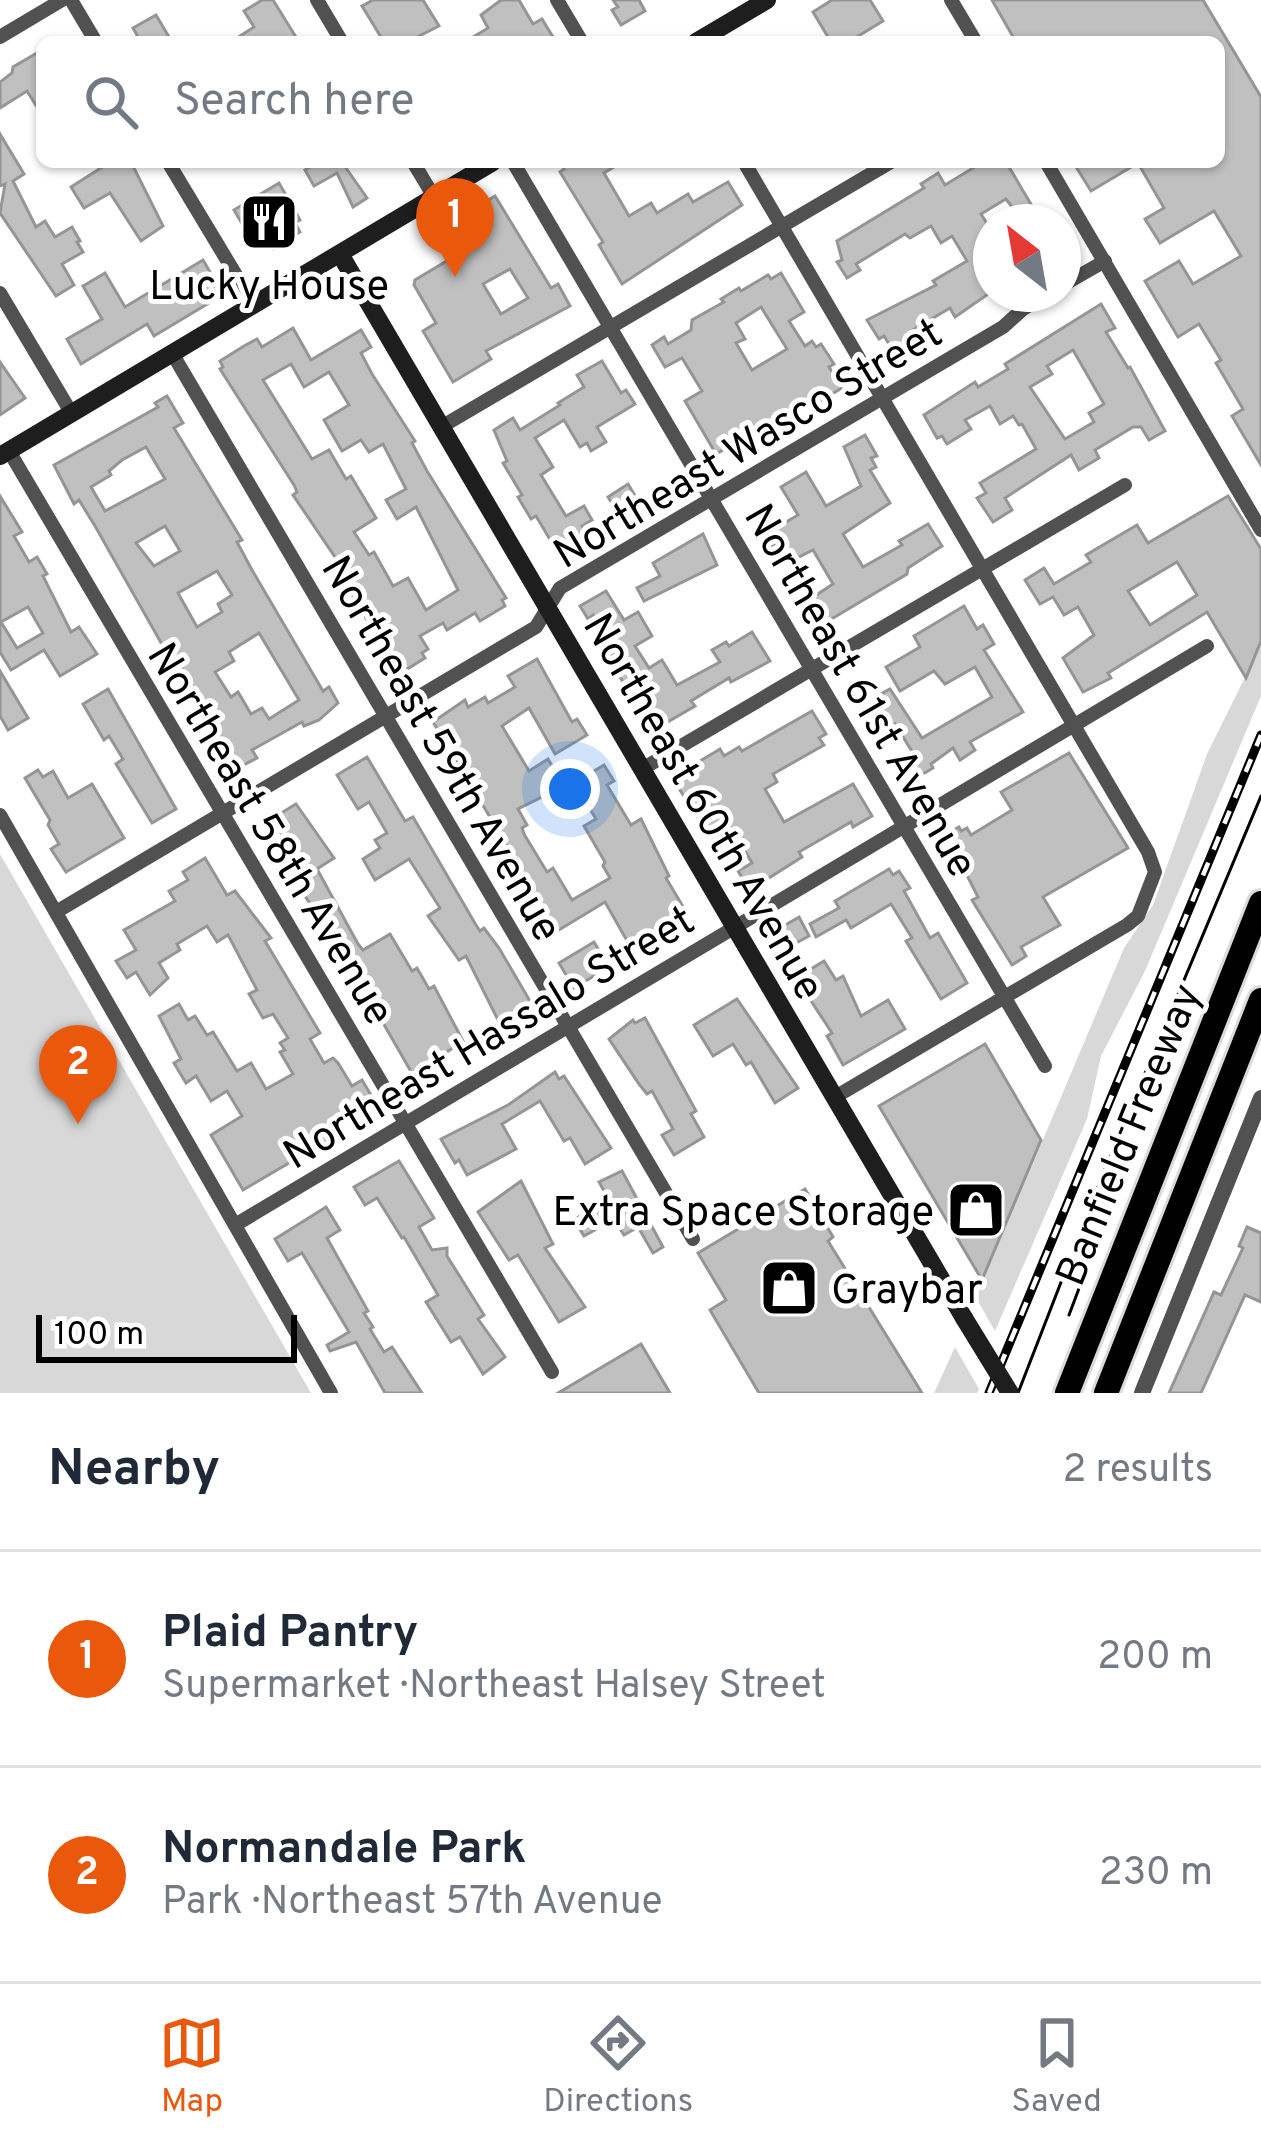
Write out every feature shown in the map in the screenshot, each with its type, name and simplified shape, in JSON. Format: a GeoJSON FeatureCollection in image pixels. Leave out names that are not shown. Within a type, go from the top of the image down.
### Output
{"type":"FeatureCollection","features":[{"type":"Feature","properties":{"kind":"highway","name":"Banfield Freeway"},"geometry":{"type":"LineString","coordinates":[[1067,1393],[1261,903]]}},
{"type":"Feature","properties":{"kind":"highway","name":"Banfield Freeway"},"geometry":{"type":"LineString","coordinates":[[1106,1393],[1261,1000]]}},
{"type":"Feature","properties":{"kind":"main road"},"geometry":{"type":"LineString","coordinates":[[706,36],[767,0]]}},
{"type":"Feature","properties":{"kind":"main road"},"geometry":{"type":"LineString","coordinates":[[5,454],[483,168]]}},
{"type":"Feature","properties":{"kind":"main road","name":"Northeast 60th Avenue"},"geometry":{"type":"LineString","coordinates":[[340,254],[1010,1393]]}},
{"type":"Feature","properties":{"kind":"street"},"geometry":{"type":"LineString","coordinates":[[0,37],[67,0],[92,36]]}},
{"type":"Feature","properties":{"kind":"street"},"geometry":{"type":"LineString","coordinates":[[317,0],[338,36]]}},
{"type":"Feature","properties":{"kind":"street"},"geometry":{"type":"LineString","coordinates":[[557,0],[578,36]]}},
{"type":"Feature","properties":{"kind":"street"},"geometry":{"type":"LineString","coordinates":[[951,0],[972,36]]}},
{"type":"Feature","properties":{"kind":"street"},"geometry":{"type":"LineString","coordinates":[[172,168],[254,305]]}},
{"type":"Feature","properties":{"kind":"street"},"geometry":{"type":"LineString","coordinates":[[417,168],[434,197]]}},
{"type":"Feature","properties":{"kind":"street","name":"Northeast 61st Avenue"},"geometry":{"type":"LineString","coordinates":[[517,168],[1045,1066]]}},
{"type":"Feature","properties":{"kind":"street"},"geometry":{"type":"LineString","coordinates":[[748,168],[1148,852],[1155,872],[1138,916],[835,1097]]}},
{"type":"Feature","properties":{"kind":"street"},"geometry":{"type":"LineString","coordinates":[[441,427],[881,168]]}},
{"type":"Feature","properties":{"kind":"street"},"geometry":{"type":"LineString","coordinates":[[1050,168],[1261,530]]}},
{"type":"Feature","properties":{"kind":"street"},"geometry":{"type":"LineString","coordinates":[[1081,275],[1105,261]]}},
{"type":"Feature","properties":{"kind":"street"},"geometry":{"type":"LineString","coordinates":[[0,293],[72,414]]}},
{"type":"Feature","properties":{"kind":"street","name":"Northeast Wasco Street"},"geometry":{"type":"LineString","coordinates":[[56,911],[536,627],[560,587],[1003,327],[1020,312]]}},
{"type":"Feature","properties":{"kind":"street","name":"Northeast 59th Avenue"},"geometry":{"type":"LineString","coordinates":[[172,353],[693,1239]]}},
{"type":"Feature","properties":{"kind":"street","name":"Northeast 58th Avenue"},"geometry":{"type":"LineString","coordinates":[[5,454],[552,1372]]}},
{"type":"Feature","properties":{"kind":"street"},"geometry":{"type":"LineString","coordinates":[[642,769],[1125,484]]}},
{"type":"Feature","properties":{"kind":"street","name":"Northeast Hassalo Street"},"geometry":{"type":"LineString","coordinates":[[235,1225],[1208,646]]}},
{"type":"Feature","properties":{"kind":"street"},"geometry":{"type":"LineString","coordinates":[[0,814],[331,1393]]}},
{"type":"Feature","properties":{"kind":"street"},"geometry":{"type":"LineString","coordinates":[[1142,1393],[1261,1099]]}},
{"type":"Feature","properties":{"kind":"shaded area"},"geometry":{"type":"Polygon","coordinates":[[[1261,645],[1261,696],[1145,971],[1101,1056],[1087,1119],[995,1331],[976,1298],[1124,948],[1153,905],[1207,754],[1261,645]]]}},
{"type":"Feature","properties":{"kind":"shaded area"},"geometry":{"type":"Polygon","coordinates":[[[0,854],[311,1393],[0,1393],[0,854]]]}},
{"type":"Feature","properties":{"kind":"shaded area"},"geometry":{"type":"Polygon","coordinates":[[[955,1347],[979,1389],[977,1393],[934,1393],[955,1347]]]}},
{"type":"Feature","properties":{"kind":"building"},"geometry":{"type":"Polygon","coordinates":[[[262,0],[273,0],[295,36],[240,36],[254,27],[244,11],[262,0]]]}},
{"type":"Feature","properties":{"kind":"building"},"geometry":{"type":"Polygon","coordinates":[[[373,0],[423,0],[439,26],[419,36],[380,36],[362,6],[373,0]]]}},
{"type":"Feature","properties":{"kind":"building"},"geometry":{"type":"Polygon","coordinates":[[[501,0],[519,0],[533,24],[542,19],[552,36],[475,36],[488,28],[481,15],[501,0]]]}},
{"type":"Feature","properties":{"kind":"building"},"geometry":{"type":"Polygon","coordinates":[[[613,0],[639,0],[645,11],[621,25],[612,10],[618,7],[613,0]]]}},
{"type":"Feature","properties":{"kind":"building"},"geometry":{"type":"Polygon","coordinates":[[[832,0],[870,0],[883,21],[858,36],[827,36],[813,12],[832,0]]]}},
{"type":"Feature","properties":{"kind":"building"},"geometry":{"type":"Polygon","coordinates":[[[992,0],[1203,0],[1225,36],[1013,36],[992,0]]]}},
{"type":"Feature","properties":{"kind":"building"},"geometry":{"type":"Polygon","coordinates":[[[156,15],[168,36],[138,36],[133,28],[156,15]]]}},
{"type":"Feature","properties":{"kind":"building"},"geometry":{"type":"Polygon","coordinates":[[[1225,37],[1261,97],[1261,465],[1232,416],[1243,409],[1199,324],[1178,337],[1145,281],[1179,261],[1193,284],[1241,256],[1214,211],[1160,243],[1145,219],[1164,208],[1141,168],[1225,168],[1225,37]]]}},
{"type":"Feature","properties":{"kind":"building"},"geometry":{"type":"Polygon","coordinates":[[[36,54],[36,105],[27,91],[0,108],[0,82],[13,67],[36,54]]]}},
{"type":"Feature","properties":{"kind":"building"},"geometry":{"type":"Polygon","coordinates":[[[0,134],[24,174],[13,181],[36,227],[45,221],[55,237],[72,227],[80,241],[83,252],[62,264],[74,285],[56,296],[0,213],[5,184],[0,186],[0,134]]]}},
{"type":"Feature","properties":{"kind":"building"},"geometry":{"type":"Polygon","coordinates":[[[101,168],[134,168],[163,226],[141,241],[110,193],[84,208],[71,187],[101,168]]]}},
{"type":"Feature","properties":{"kind":"building"},"geometry":{"type":"Polygon","coordinates":[[[346,168],[367,198],[353,207],[337,173],[314,186],[305,170],[346,168]]]}},
{"type":"Feature","properties":{"kind":"building"},"geometry":{"type":"Polygon","coordinates":[[[612,168],[604,173],[629,216],[651,203],[657,213],[688,194],[693,202],[728,182],[742,205],[622,284],[599,245],[603,242],[560,172],[612,168]]]}},
{"type":"Feature","properties":{"kind":"building"},"geometry":{"type":"Polygon","coordinates":[[[973,168],[1010,168],[1031,204],[1010,204],[1006,199],[998,204],[973,204],[973,304],[955,317],[950,308],[908,333],[915,345],[897,357],[867,320],[936,285],[933,281],[967,261],[952,236],[941,243],[931,226],[910,238],[905,234],[856,264],[860,270],[847,278],[837,262],[842,260],[837,241],[924,188],[921,184],[938,173],[945,185],[973,168]]]}},
{"type":"Feature","properties":{"kind":"building"},"geometry":{"type":"Polygon","coordinates":[[[1077,168],[1130,168],[1091,191],[1077,168]]]}},
{"type":"Feature","properties":{"kind":"building","name":"Lucky House"},"geometry":{"type":"Polygon","coordinates":[[[279,183],[300,220],[295,223],[300,232],[273,249],[266,238],[256,244],[251,239],[234,210],[279,183]]]}},
{"type":"Feature","properties":{"kind":"building"},"geometry":{"type":"Polygon","coordinates":[[[495,196],[551,288],[558,284],[570,306],[486,351],[491,359],[453,382],[423,331],[436,323],[414,285],[415,280],[480,241],[464,215],[495,196]],[[510,269],[483,284],[501,314],[528,298],[510,269]]]}},
{"type":"Feature","properties":{"kind":"building"},"geometry":{"type":"Polygon","coordinates":[[[203,260],[221,291],[219,297],[154,336],[147,324],[81,364],[67,339],[102,319],[83,286],[105,273],[125,307],[203,260]]]}},
{"type":"Feature","properties":{"kind":"building"},"geometry":{"type":"Polygon","coordinates":[[[781,273],[804,312],[789,321],[805,346],[812,341],[816,347],[821,344],[842,388],[822,400],[819,395],[716,454],[685,401],[702,391],[682,358],[665,367],[652,345],[664,337],[668,344],[691,330],[692,320],[739,288],[768,275],[771,279],[781,273]],[[761,307],[736,323],[745,339],[736,343],[752,370],[787,349],[761,307]]]}},
{"type":"Feature","properties":{"kind":"building"},"geometry":{"type":"Polygon","coordinates":[[[1101,304],[1115,328],[1106,332],[1165,431],[1149,440],[1141,427],[1133,427],[1095,450],[1099,458],[1079,470],[1071,455],[1005,498],[1012,510],[993,522],[977,498],[986,493],[980,483],[1036,449],[1022,424],[1013,416],[1000,424],[990,406],[965,420],[971,429],[947,444],[942,436],[937,438],[924,415],[975,382],[978,387],[1008,369],[1005,364],[1101,304]],[[1073,350],[1047,366],[1052,374],[1030,387],[1065,439],[1094,422],[1089,413],[1104,404],[1073,350]]]}},
{"type":"Feature","properties":{"kind":"building"},"geometry":{"type":"Polygon","coordinates":[[[293,328],[311,360],[361,330],[371,347],[361,353],[506,598],[502,600],[505,606],[480,621],[475,613],[447,630],[443,623],[420,636],[428,649],[422,653],[425,658],[404,671],[400,665],[396,668],[333,562],[337,560],[293,495],[297,492],[294,485],[220,369],[220,361],[257,339],[262,347],[293,328]],[[291,364],[263,380],[312,459],[329,450],[346,479],[351,476],[376,518],[354,532],[369,555],[374,552],[393,586],[408,578],[426,610],[458,590],[416,507],[397,519],[386,500],[406,489],[383,444],[369,452],[361,440],[342,451],[324,420],[349,405],[329,372],[304,387],[291,364]]]}},
{"type":"Feature","properties":{"kind":"building"},"geometry":{"type":"Polygon","coordinates":[[[602,361],[621,393],[626,390],[635,404],[597,427],[606,442],[591,451],[587,443],[580,447],[564,420],[535,438],[553,467],[541,475],[566,516],[584,506],[592,520],[582,526],[588,536],[558,553],[536,516],[531,519],[518,497],[522,495],[503,463],[507,461],[494,430],[513,418],[520,430],[560,405],[584,387],[577,375],[602,361]]]}},
{"type":"Feature","properties":{"kind":"building"},"geometry":{"type":"Polygon","coordinates":[[[0,362],[25,398],[0,415],[0,362]]]}},
{"type":"Feature","properties":{"kind":"building"},"geometry":{"type":"Polygon","coordinates":[[[167,396],[183,423],[174,428],[242,540],[237,542],[252,570],[323,691],[329,687],[338,703],[319,720],[304,726],[302,722],[252,750],[257,758],[238,768],[182,668],[177,671],[95,526],[79,500],[74,504],[54,465],[158,407],[155,403],[167,396]],[[146,447],[109,471],[111,475],[91,487],[105,511],[165,479],[146,447]],[[165,526],[136,543],[154,566],[180,551],[165,526]],[[217,571],[178,593],[197,627],[222,612],[218,604],[232,595],[217,571]],[[259,633],[229,652],[234,661],[215,672],[231,697],[238,692],[251,714],[262,708],[269,719],[299,700],[259,633]]]}},
{"type":"Feature","properties":{"kind":"building"},"geometry":{"type":"Polygon","coordinates":[[[865,435],[877,456],[871,458],[876,467],[870,470],[890,503],[843,534],[863,567],[928,524],[942,546],[908,568],[907,574],[818,627],[804,603],[833,584],[813,550],[777,568],[770,556],[769,548],[781,541],[774,529],[798,515],[781,487],[806,472],[826,506],[861,486],[844,447],[865,435]]]}},
{"type":"Feature","properties":{"kind":"building"},"geometry":{"type":"Polygon","coordinates":[[[628,484],[640,504],[620,516],[608,497],[628,484]]]}},
{"type":"Feature","properties":{"kind":"building"},"geometry":{"type":"Polygon","coordinates":[[[0,496],[22,532],[14,536],[29,562],[37,557],[71,632],[79,627],[97,654],[60,676],[44,650],[11,670],[0,652],[0,496]],[[28,607],[1,622],[17,648],[43,633],[28,607]]]}},
{"type":"Feature","properties":{"kind":"building"},"geometry":{"type":"Polygon","coordinates":[[[1228,496],[1261,549],[1261,641],[1246,678],[1207,612],[1083,692],[1063,658],[1094,635],[1078,607],[1064,615],[1053,597],[1040,604],[1025,580],[1044,568],[1054,584],[1091,562],[1086,555],[1137,525],[1148,543],[1228,496]],[[1177,562],[1128,591],[1150,625],[1197,595],[1177,562]]]}},
{"type":"Feature","properties":{"kind":"building"},"geometry":{"type":"Polygon","coordinates":[[[703,534],[717,565],[644,601],[637,588],[660,576],[653,563],[703,534]]]}},
{"type":"Feature","properties":{"kind":"building"},"geometry":{"type":"Polygon","coordinates":[[[606,591],[624,620],[638,612],[652,636],[635,646],[649,668],[662,660],[677,685],[720,662],[712,650],[752,632],[770,661],[731,682],[729,678],[691,701],[695,706],[647,734],[634,711],[640,708],[599,645],[608,640],[593,615],[588,619],[580,606],[606,591]]]}},
{"type":"Feature","properties":{"kind":"building"},"geometry":{"type":"Polygon","coordinates":[[[964,606],[977,629],[983,625],[994,644],[984,650],[1023,712],[970,742],[975,750],[960,760],[953,748],[911,781],[899,761],[913,753],[895,724],[883,731],[875,718],[883,714],[877,696],[890,689],[922,738],[992,697],[975,667],[945,684],[934,671],[900,691],[886,667],[920,647],[914,636],[964,606]]]}},
{"type":"Feature","properties":{"kind":"building"},"geometry":{"type":"Polygon","coordinates":[[[537,659],[572,722],[577,719],[587,735],[555,754],[529,708],[502,726],[529,771],[548,759],[564,786],[518,809],[527,825],[522,828],[524,834],[547,872],[553,868],[572,900],[610,878],[584,826],[596,819],[574,783],[604,765],[614,781],[607,785],[631,825],[641,819],[685,910],[657,928],[658,940],[641,949],[637,942],[630,946],[605,902],[549,936],[536,914],[540,912],[531,897],[536,894],[433,722],[465,700],[468,707],[485,697],[488,703],[515,687],[508,676],[537,659]]]}},
{"type":"Feature","properties":{"kind":"building"},"geometry":{"type":"Polygon","coordinates":[[[0,671],[28,718],[8,730],[0,716],[0,671]]]}},
{"type":"Feature","properties":{"kind":"building"},"geometry":{"type":"Polygon","coordinates":[[[108,689],[176,809],[152,823],[116,764],[123,759],[109,736],[104,740],[83,704],[108,689]]]}},
{"type":"Feature","properties":{"kind":"building"},"geometry":{"type":"Polygon","coordinates":[[[812,711],[826,734],[819,738],[824,745],[773,774],[777,782],[765,789],[784,822],[853,784],[872,816],[853,827],[851,822],[799,852],[802,857],[750,890],[738,871],[752,863],[730,825],[710,836],[672,778],[720,749],[724,756],[739,747],[742,751],[812,711]]]}},
{"type":"Feature","properties":{"kind":"building"},"geometry":{"type":"Polygon","coordinates":[[[1069,753],[1128,848],[1043,897],[1060,925],[1021,947],[1026,956],[1012,965],[972,900],[978,897],[946,834],[959,827],[961,831],[967,828],[971,835],[1012,810],[1001,792],[1069,753]]]}},
{"type":"Feature","properties":{"kind":"building"},"geometry":{"type":"Polygon","coordinates":[[[367,757],[405,821],[413,817],[476,925],[499,948],[534,1008],[506,1024],[498,1020],[466,956],[459,960],[428,916],[440,908],[409,859],[375,880],[363,859],[380,848],[375,840],[387,833],[369,802],[358,809],[337,775],[367,757]]]}},
{"type":"Feature","properties":{"kind":"building"},"geometry":{"type":"Polygon","coordinates":[[[38,770],[43,777],[53,771],[68,798],[92,784],[124,838],[66,872],[51,849],[59,844],[48,825],[50,820],[25,778],[38,770]]]}},
{"type":"Feature","properties":{"kind":"building"},"geometry":{"type":"Polygon","coordinates":[[[296,804],[334,858],[317,869],[358,944],[363,950],[390,934],[412,971],[417,968],[429,989],[434,986],[463,1041],[413,1075],[336,941],[300,889],[309,884],[273,818],[296,804]]]}},
{"type":"Feature","properties":{"kind":"building"},"geometry":{"type":"Polygon","coordinates":[[[205,858],[227,895],[235,891],[271,938],[265,941],[320,1033],[310,1039],[324,1063],[333,1058],[352,1086],[362,1080],[380,1110],[360,1122],[353,1112],[329,1126],[335,1136],[243,1190],[211,1135],[242,1116],[227,1091],[211,1101],[196,1076],[186,1083],[174,1063],[181,1059],[159,1016],[179,1004],[188,1020],[195,1016],[207,1035],[213,1032],[237,1071],[251,1063],[266,1089],[293,1074],[280,1052],[285,1050],[280,1043],[288,1038],[273,1014],[263,1018],[249,994],[257,990],[228,935],[217,942],[207,926],[177,944],[180,950],[159,963],[168,978],[150,995],[136,972],[127,978],[116,961],[136,950],[124,930],[175,901],[169,891],[188,880],[183,872],[205,858]]]}},
{"type":"Feature","properties":{"kind":"building"},"geometry":{"type":"Polygon","coordinates":[[[889,869],[893,875],[899,871],[910,888],[904,891],[930,938],[938,933],[967,983],[941,999],[906,941],[912,938],[891,904],[851,928],[846,920],[816,937],[810,924],[839,908],[835,901],[889,869]]]}},
{"type":"Feature","properties":{"kind":"building"},"geometry":{"type":"Polygon","coordinates":[[[799,917],[809,936],[785,949],[775,931],[799,917]]]}},
{"type":"Feature","properties":{"kind":"building"},"geometry":{"type":"Polygon","coordinates":[[[594,942],[609,967],[574,988],[559,963],[594,942]]]}},
{"type":"Feature","properties":{"kind":"building"},"geometry":{"type":"Polygon","coordinates":[[[824,961],[836,980],[843,976],[861,1016],[888,1000],[905,1029],[843,1065],[827,1036],[832,1033],[796,978],[824,961]]]}},
{"type":"Feature","properties":{"kind":"building"},"geometry":{"type":"Polygon","coordinates":[[[737,999],[798,1088],[775,1103],[751,1062],[746,1065],[733,1044],[713,1056],[694,1025],[737,999]]]}},
{"type":"Feature","properties":{"kind":"building"},"geometry":{"type":"Polygon","coordinates":[[[645,1018],[696,1111],[691,1114],[704,1137],[674,1155],[662,1135],[673,1129],[652,1091],[647,1094],[609,1039],[633,1020],[645,1018]]]}},
{"type":"Feature","properties":{"kind":"building","name":"Extra Space Storage"},"geometry":{"type":"Polygon","coordinates":[[[985,1044],[1041,1140],[982,1280],[879,1106],[985,1044]]]}},
{"type":"Feature","properties":{"kind":"building"},"geometry":{"type":"Polygon","coordinates":[[[555,1072],[559,1079],[564,1076],[611,1148],[585,1164],[570,1138],[564,1141],[540,1101],[502,1124],[516,1149],[467,1175],[441,1139],[508,1105],[555,1072]]]}},
{"type":"Feature","properties":{"kind":"building"},"geometry":{"type":"Polygon","coordinates":[[[399,1161],[434,1218],[419,1227],[432,1250],[447,1248],[447,1256],[484,1315],[478,1319],[505,1357],[483,1374],[460,1337],[451,1342],[426,1302],[438,1295],[404,1237],[377,1198],[365,1205],[354,1187],[399,1161]]]}},
{"type":"Feature","properties":{"kind":"building"},"geometry":{"type":"Polygon","coordinates":[[[622,1171],[663,1247],[653,1253],[638,1227],[624,1235],[611,1221],[584,1236],[574,1220],[608,1198],[599,1182],[622,1171]]]}},
{"type":"Feature","properties":{"kind":"building"},"geometry":{"type":"Polygon","coordinates":[[[521,1181],[553,1244],[545,1248],[585,1307],[559,1322],[518,1255],[509,1260],[478,1212],[521,1181]]]}},
{"type":"Feature","properties":{"kind":"building","name":"Graybar"},"geometry":{"type":"Polygon","coordinates":[[[805,1189],[833,1237],[828,1241],[922,1393],[759,1393],[710,1310],[726,1300],[698,1253],[805,1189]]]}},
{"type":"Feature","properties":{"kind":"building"},"geometry":{"type":"Polygon","coordinates":[[[326,1207],[340,1230],[327,1238],[368,1311],[364,1313],[370,1329],[384,1352],[392,1347],[422,1393],[385,1393],[356,1342],[330,1351],[327,1345],[349,1332],[302,1253],[288,1261],[275,1239],[326,1207]]]}},
{"type":"Feature","properties":{"kind":"building"},"geometry":{"type":"Polygon","coordinates":[[[1247,1227],[1261,1233],[1261,1302],[1245,1295],[1201,1393],[1169,1393],[1214,1292],[1221,1295],[1243,1248],[1239,1246],[1247,1227]]]}},
{"type":"Feature","properties":{"kind":"building"},"geometry":{"type":"Polygon","coordinates":[[[641,1344],[670,1393],[558,1393],[641,1344]]]}},
{"type":"Feature","properties":{"kind":"tram line"},"geometry":{"type":"LineString","coordinates":[[1018,1393],[1105,1169],[1261,796]]}},
{"type":"Feature","properties":{"kind":"tram line"},"geometry":{"type":"LineString","coordinates":[[1069,1315],[1107,1214]]}},
{"type":"Feature","properties":{"kind":"railway"},"geometry":{"type":"LineString","coordinates":[[989,1393],[1261,735]]}},
{"type":"Feature","properties":{"kind":"place","name":"Lucky House"},"geometry":{"type":"Point","coordinates":[269,222]}},
{"type":"Feature","properties":{"kind":"place","name":"Plaid Pantry"},"geometry":{"type":"Point","coordinates":[455,277]}},
{"type":"Feature","properties":{"kind":"place","name":"Normandale Park"},"geometry":{"type":"Point","coordinates":[78,1124]}},
{"type":"Feature","properties":{"kind":"place","name":"Extra Space Storage"},"geometry":{"type":"Point","coordinates":[976,1210]}},
{"type":"Feature","properties":{"kind":"place","name":"Graybar"},"geometry":{"type":"Point","coordinates":[789,1288]}}]}
